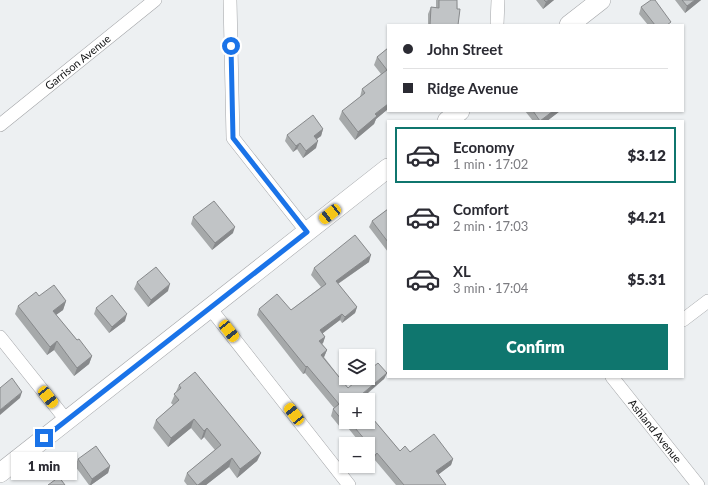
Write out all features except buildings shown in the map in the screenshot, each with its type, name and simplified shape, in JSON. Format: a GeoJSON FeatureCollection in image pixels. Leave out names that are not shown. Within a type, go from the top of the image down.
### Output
{"type":"FeatureCollection","features":[{"type":"Feature","properties":{"kind":"street","name":"Garrison Avenue"},"geometry":{"type":"LineString","coordinates":[[0,125],[156,0]]}},
{"type":"Feature","properties":{"kind":"street"},"geometry":{"type":"LineString","coordinates":[[230,0],[233,138],[307,232]]}},
{"type":"Feature","properties":{"kind":"street"},"geometry":{"type":"LineString","coordinates":[[498,0],[498,24]]}},
{"type":"Feature","properties":{"kind":"street"},"geometry":{"type":"LineString","coordinates":[[570,24],[601,0]]}},
{"type":"Feature","properties":{"kind":"street"},"geometry":{"type":"LineString","coordinates":[[448,120],[459,112]]}},
{"type":"Feature","properties":{"kind":"street"},"geometry":{"type":"LineString","coordinates":[[0,473],[387,169]]}},
{"type":"Feature","properties":{"kind":"street"},"geometry":{"type":"LineString","coordinates":[[684,319],[708,301]]}},
{"type":"Feature","properties":{"kind":"street"},"geometry":{"type":"LineString","coordinates":[[210,308],[349,485]]}},
{"type":"Feature","properties":{"kind":"street"},"geometry":{"type":"LineString","coordinates":[[0,337],[67,421]]}},
{"type":"Feature","properties":{"kind":"street","name":"Ashland Avenue"},"geometry":{"type":"LineString","coordinates":[[613,378],[698,485]]}},
{"type":"Feature","properties":{"kind":"route"},"geometry":{"type":"LineString","coordinates":[[44,438],[307,232],[233,138],[231,46]]}}]}
